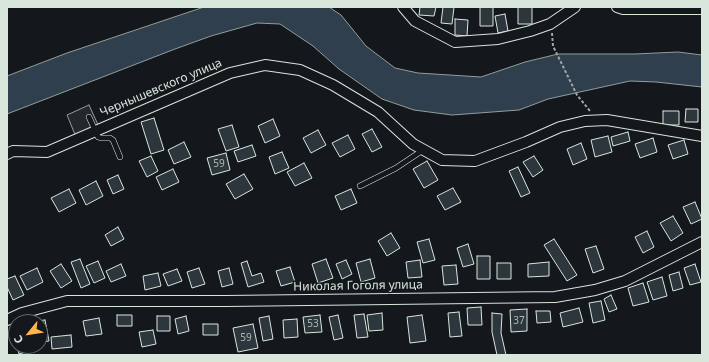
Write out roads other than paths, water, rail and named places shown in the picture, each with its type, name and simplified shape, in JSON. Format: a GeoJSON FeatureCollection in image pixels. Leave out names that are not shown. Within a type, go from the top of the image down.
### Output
{"type":"FeatureCollection","features":[{"type":"Feature","properties":{"kind":"street"},"geometry":{"type":"LineString","coordinates":[[403,7],[415,21],[455,42],[498,40],[530,32],[550,24],[575,7]]}},
{"type":"Feature","properties":{"kind":"street"},"geometry":{"type":"LineString","coordinates":[[617,7],[624,9],[702,9]]}},
{"type":"Feature","properties":{"kind":"street","name":"Чернышевского улица"},"geometry":{"type":"LineString","coordinates":[[7,154],[13,151],[47,152],[230,73],[265,65],[300,70],[333,85],[378,112],[413,144],[442,160],[475,161],[526,142],[560,127],[585,121],[607,120],[702,136]]}},
{"type":"Feature","properties":{"kind":"street","name":"Николая Гоголя улица"},"geometry":{"type":"LineString","coordinates":[[7,320],[22,313],[67,301],[226,301],[555,297],[595,290],[625,281],[702,242]]}},
{"type":"Feature","properties":{"kind":"lane"},"geometry":{"type":"LineString","coordinates":[[89,117],[98,137],[110,138],[113,140],[120,157]]}},
{"type":"Feature","properties":{"kind":"lane"},"geometry":{"type":"LineString","coordinates":[[360,186],[396,168],[423,150]]}},
{"type":"Feature","properties":{"kind":"water"},"geometry":{"type":"Polygon","coordinates":[[[204,7],[329,7],[341,15],[366,46],[395,68],[418,73],[481,77],[525,62],[558,54],[635,54],[678,52],[702,55],[702,87],[630,81],[548,99],[519,110],[452,115],[414,110],[382,99],[339,69],[313,46],[280,24],[257,23],[211,36],[175,49],[7,114],[7,76],[67,53],[204,7]]]}}]}
